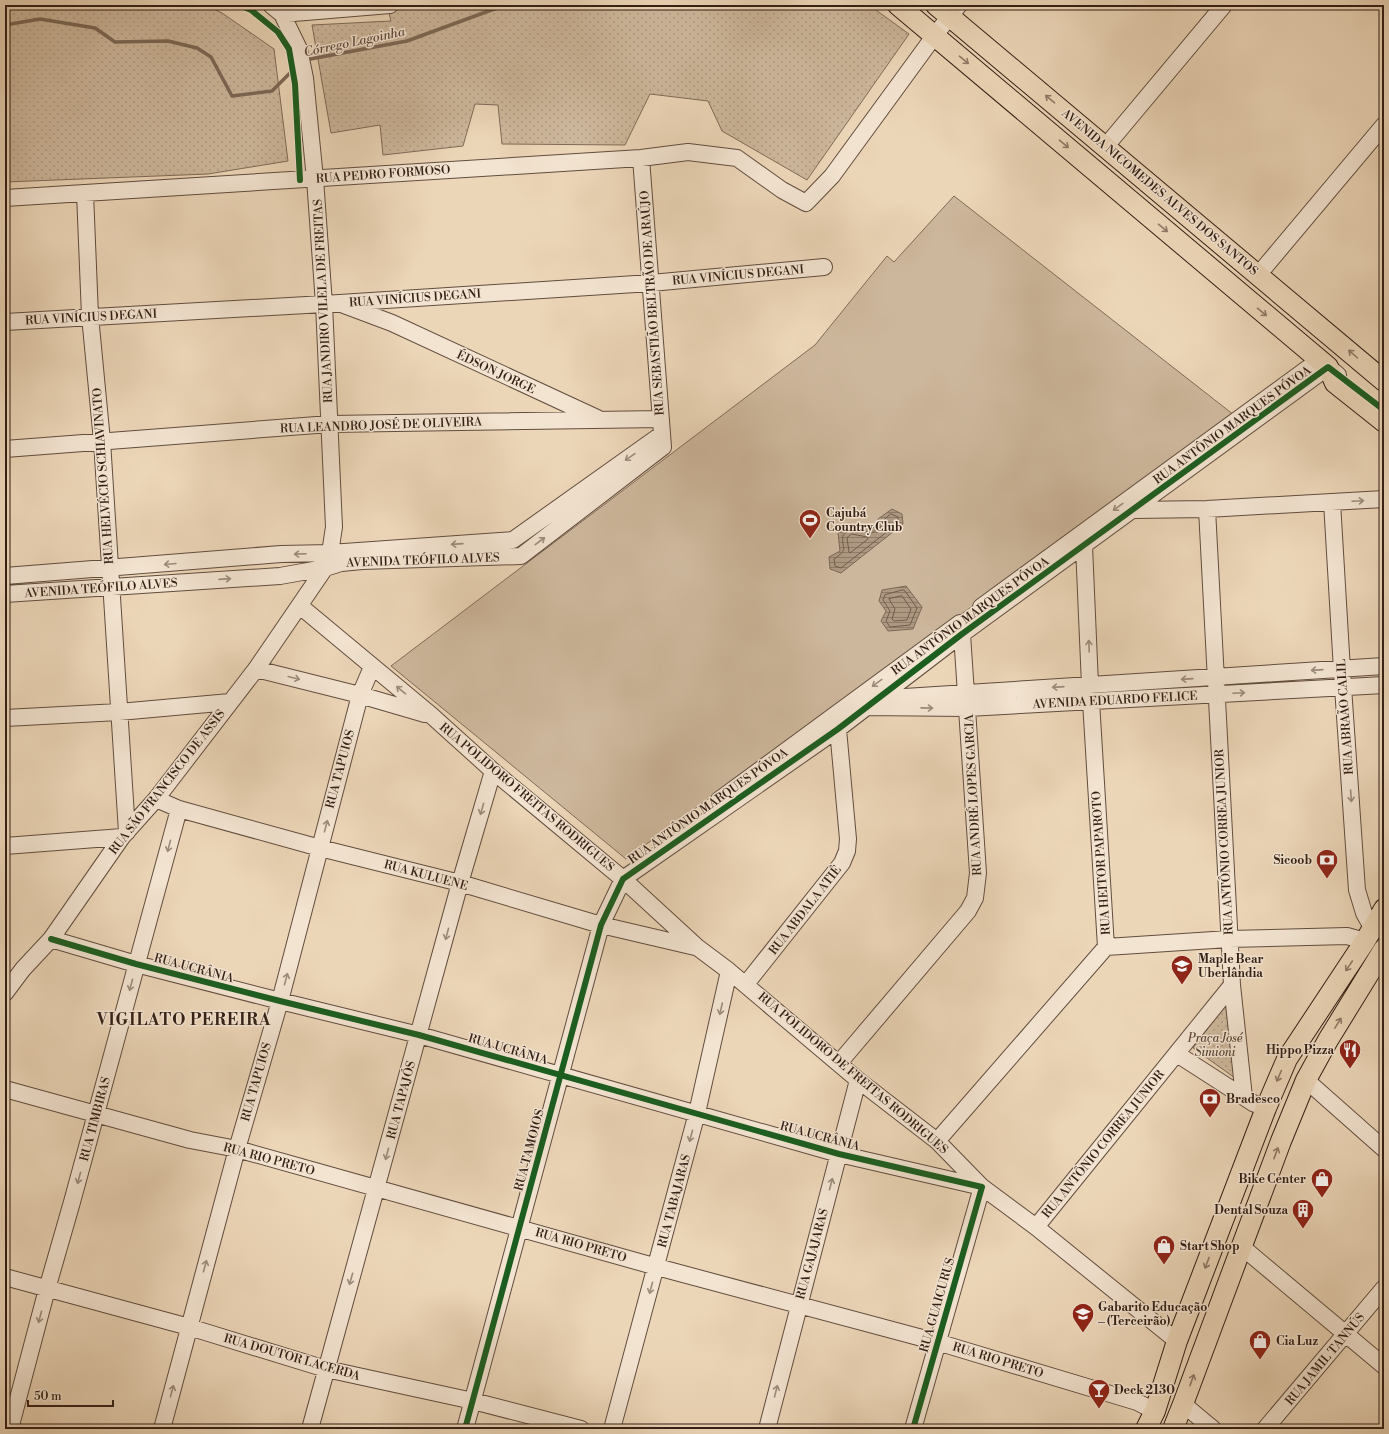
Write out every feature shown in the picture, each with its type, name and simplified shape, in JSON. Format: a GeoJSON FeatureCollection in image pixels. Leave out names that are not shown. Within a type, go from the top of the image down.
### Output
{"type":"FeatureCollection","features":[{"type":"Feature","properties":{"kind":"main road"},"geometry":{"type":"LineString","coordinates":[[898,5],[1324,364],[1335,383],[1384,422]]}},
{"type":"Feature","properties":{"kind":"main road","name":"AVENIDA NICOMEDES ALVES DOS SANTOS"},"geometry":{"type":"LineString","coordinates":[[948,9],[1106,146],[1343,345],[1383,381]]}},
{"type":"Feature","properties":{"kind":"main road"},"geometry":{"type":"LineString","coordinates":[[1146,1429],[1155,1411],[1177,1342],[1266,1108],[1287,1059],[1384,910]]}},
{"type":"Feature","properties":{"kind":"main road"},"geometry":{"type":"LineString","coordinates":[[1173,1429],[1281,1141],[1306,1080],[1328,1040],[1384,949]]}},
{"type":"Feature","properties":{"kind":"street"},"geometry":{"type":"LineString","coordinates":[[277,10],[312,11],[390,5]]}},
{"type":"Feature","properties":{"kind":"street"},"geometry":{"type":"LineString","coordinates":[[1106,146],[1224,5]]}},
{"type":"Feature","properties":{"kind":"street"},"geometry":{"type":"LineString","coordinates":[[935,35],[948,9]]}},
{"type":"Feature","properties":{"kind":"street","name":"RUA JANDIRO VILELA DE FREITAS"},"geometry":{"type":"LineString","coordinates":[[277,10],[299,49],[305,78],[315,179],[331,304],[330,424],[334,527],[330,553],[325,568]]}},
{"type":"Feature","properties":{"kind":"street","name":"RUA PEDRO FORMOSO"},"geometry":{"type":"LineString","coordinates":[[5,198],[641,158],[688,152],[737,158],[782,190],[806,203],[832,176],[935,35]]}},
{"type":"Feature","properties":{"kind":"street"},"geometry":{"type":"LineString","coordinates":[[1258,275],[1384,124]]}},
{"type":"Feature","properties":{"kind":"street","name":"RUA SEBASTIÃO BELTRÃO DE ARAÚJO"},"geometry":{"type":"LineString","coordinates":[[641,158],[662,434]]}},
{"type":"Feature","properties":{"kind":"street","name":"RUA HELVÉCIO SCHIAVINATO"},"geometry":{"type":"LineString","coordinates":[[85,193],[90,316],[102,441],[125,834]]}},
{"type":"Feature","properties":{"kind":"street","name":"RUA VINÍCIUS DEGANI"},"geometry":{"type":"LineString","coordinates":[[5,322],[90,316],[331,304],[651,283],[824,267]]}},
{"type":"Feature","properties":{"kind":"street","name":"ÉDSON JORGE"},"geometry":{"type":"LineString","coordinates":[[331,304],[392,323],[601,420]]}},
{"type":"Feature","properties":{"kind":"street"},"geometry":{"type":"LineString","coordinates":[[1324,364],[1384,410]]}},
{"type":"Feature","properties":{"kind":"street","name":"RUA ANTÔNIO MARQUES PÓVOA"},"geometry":{"type":"LineString","coordinates":[[620,877],[961,629],[1141,490],[1324,364]]}},
{"type":"Feature","properties":{"kind":"street","name":"RUA ANTÔNIO MARQUES PÓVOA"},"geometry":{"type":"LineString","coordinates":[[620,877],[838,729],[858,704],[961,629],[1084,546],[1134,510],[1324,364]]}},
{"type":"Feature","properties":{"kind":"street","name":"RUA LEANDRO JOSÉ DE OLIVEIRA"},"geometry":{"type":"LineString","coordinates":[[5,449],[330,424],[601,420],[662,434]]}},
{"type":"Feature","properties":{"kind":"street"},"geometry":{"type":"LineString","coordinates":[[513,540],[521,556],[662,434]]}},
{"type":"Feature","properties":{"kind":"street","name":"AVENIDA TEÓFILO ALVES"},"geometry":{"type":"LineString","coordinates":[[5,594],[280,576],[325,568],[341,563],[479,550],[513,540],[662,434]]}},
{"type":"Feature","properties":{"kind":"street"},"geometry":{"type":"LineString","coordinates":[[1141,490],[1141,498],[1136,504],[1134,510],[1207,508],[1384,499]]}},
{"type":"Feature","properties":{"kind":"street","name":"RUA ABRAÃO CALIL"},"geometry":{"type":"LineString","coordinates":[[1332,502],[1343,687],[1358,890],[1369,935]]}},
{"type":"Feature","properties":{"kind":"street","name":"RUA ANTÔNIO CORREA JUNIOR"},"geometry":{"type":"LineString","coordinates":[[1036,1227],[1232,985],[1207,508]]}},
{"type":"Feature","properties":{"kind":"street","name":"RUA HEITOR PAPAROTO"},"geometry":{"type":"LineString","coordinates":[[937,1141],[1106,947],[1090,685],[1084,546]]}},
{"type":"Feature","properties":{"kind":"street","name":"AVENIDA TEÓFILO ALVES"},"geometry":{"type":"LineString","coordinates":[[5,576],[281,554],[479,550],[521,556]]}},
{"type":"Feature","properties":{"kind":"street"},"geometry":{"type":"LineString","coordinates":[[280,576],[281,554]]}},
{"type":"Feature","properties":{"kind":"street","name":"RUA SÃO FRANCISCO DE ASSIS"},"geometry":{"type":"LineString","coordinates":[[5,993],[23,969],[50,938],[125,834],[156,799],[256,669],[325,568]]}},
{"type":"Feature","properties":{"kind":"street","name":"RUA POLIDORO FREITAS RODRIGUES"},"geometry":{"type":"LineString","coordinates":[[300,606],[620,877]]}},
{"type":"Feature","properties":{"kind":"street","name":"RUA ANDRÉ LOPES GARCIA"},"geometry":{"type":"LineString","coordinates":[[840,1063],[968,911],[975,898],[978,873],[961,629]]}},
{"type":"Feature","properties":{"kind":"street","name":"AVENIDA EDUARDO FELICE"},"geometry":{"type":"LineString","coordinates":[[967,701],[1090,685],[1384,666]]}},
{"type":"Feature","properties":{"kind":"street","name":"RUA TAPUIOS"},"geometry":{"type":"LineString","coordinates":[[162,1429],[237,1148],[280,1001],[360,695],[372,667]]}},
{"type":"Feature","properties":{"kind":"street","name":"RUA POLIDORO FREITAS RODRIGUES"},"geometry":{"type":"LineString","coordinates":[[256,669],[360,695],[430,715]]}},
{"type":"Feature","properties":{"kind":"street","name":"AVENIDA EDUARDO FELICE"},"geometry":{"type":"LineString","coordinates":[[858,704],[967,701],[1091,702],[1384,685]]}},
{"type":"Feature","properties":{"kind":"street"},"geometry":{"type":"LineString","coordinates":[[5,718],[119,712],[230,702]]}},
{"type":"Feature","properties":{"kind":"street","name":"RUA ABDALA ATIÊ"},"geometry":{"type":"LineString","coordinates":[[746,984],[846,856],[848,839],[838,729],[858,704]]}},
{"type":"Feature","properties":{"kind":"street","name":"RUA TAPAJÓS"},"geometry":{"type":"LineString","coordinates":[[310,1429],[460,883],[493,771]]}},
{"type":"Feature","properties":{"kind":"street","name":"RUA KULUENE"},"geometry":{"type":"LineString","coordinates":[[156,799],[179,809],[320,848],[460,883],[601,925],[697,947]]}},
{"type":"Feature","properties":{"kind":"street","name":"RUA TIMBIRAS"},"geometry":{"type":"LineString","coordinates":[[10,1429],[179,809]]}},
{"type":"Feature","properties":{"kind":"street"},"geometry":{"type":"LineString","coordinates":[[5,846],[125,834]]}},
{"type":"Feature","properties":{"kind":"street","name":"RUA POLIDORO DE FREITAS RODRIGUES"},"geometry":{"type":"LineString","coordinates":[[620,877],[697,947],[746,984],[858,1080],[937,1141],[982,1187],[1036,1227],[1177,1342]]}},
{"type":"Feature","properties":{"kind":"street","name":"RUA TAMOIOS"},"geometry":{"type":"LineString","coordinates":[[465,1429],[601,925],[620,877]]}},
{"type":"Feature","properties":{"kind":"street"},"geometry":{"type":"LineString","coordinates":[[1106,947],[1229,939],[1369,935]]}},
{"type":"Feature","properties":{"kind":"street","name":"RUA UCRÂNIA"},"geometry":{"type":"LineString","coordinates":[[50,938],[136,964],[419,1035],[839,1154],[982,1187]]}},
{"type":"Feature","properties":{"kind":"street"},"geometry":{"type":"LineString","coordinates":[[5,971],[23,969]]}},
{"type":"Feature","properties":{"kind":"street","name":"RUA TABAJARAS"},"geometry":{"type":"LineString","coordinates":[[612,1429],[657,1267],[697,1113],[729,971]]}},
{"type":"Feature","properties":{"kind":"street"},"geometry":{"type":"LineString","coordinates":[[1232,985],[1244,1096]]}},
{"type":"Feature","properties":{"kind":"street"},"geometry":{"type":"LineString","coordinates":[[1177,1054],[1253,1103],[1266,1108]]}},
{"type":"Feature","properties":{"kind":"street","name":"RUA GAJAJARAS"},"geometry":{"type":"LineString","coordinates":[[767,1429],[858,1080]]}},
{"type":"Feature","properties":{"kind":"street"},"geometry":{"type":"LineString","coordinates":[[1306,1080],[1384,1149]]}},
{"type":"Feature","properties":{"kind":"street","name":"RUA RIO PRETO"},"geometry":{"type":"LineString","coordinates":[[5,1089],[190,1140],[237,1148],[657,1267],[937,1342],[1137,1402],[1155,1411]]}},
{"type":"Feature","properties":{"kind":"street","name":"RUA GUAICURUS"},"geometry":{"type":"LineString","coordinates":[[913,1429],[982,1187]]}},
{"type":"Feature","properties":{"kind":"street"},"geometry":{"type":"LineString","coordinates":[[1242,1247],[1384,1366]]}},
{"type":"Feature","properties":{"kind":"street","name":"RUA DOUTOR LACERDA"},"geometry":{"type":"LineString","coordinates":[[5,1277],[189,1327],[326,1369],[473,1401],[581,1429]]}},
{"type":"Feature","properties":{"kind":"street","name":"RUA JAMIL TANNÚS"},"geometry":{"type":"LineString","coordinates":[[1265,1429],[1384,1288]]}},
{"type":"Feature","properties":{"kind":"street"},"geometry":{"type":"LineString","coordinates":[[1183,1404],[1213,1429]]}},
{"type":"Feature","properties":{"kind":"green space"},"geometry":{"type":"Polygon","coordinates":[[[5,5],[206,5],[222,13],[274,49],[288,161],[208,174],[5,182],[5,5]]]}},
{"type":"Feature","properties":{"kind":"green space"},"geometry":{"type":"Polygon","coordinates":[[[387,5],[869,5],[909,34],[807,180],[722,131],[708,101],[650,94],[625,145],[502,144],[498,105],[475,104],[463,146],[383,155],[380,125],[331,133],[312,25],[391,21],[387,5]]]}},
{"type":"Feature","properties":{"kind":"green space","name":"Cajubá Country Club"},"geometry":{"type":"Polygon","coordinates":[[[954,196],[1234,415],[626,859],[391,666],[815,345],[887,256],[894,262],[954,196]]]}},
{"type":"Feature","properties":{"kind":"green space","name":"Praça José Simioni"},"geometry":{"type":"Polygon","coordinates":[[[1226,1004],[1235,1078],[1193,1048],[1226,1004]]]}},
{"type":"Feature","properties":{"kind":"water"},"geometry":{"type":"Polygon","coordinates":[[[892,509],[902,514],[903,524],[841,573],[830,569],[829,557],[840,551],[838,533],[851,524],[871,529],[879,523],[878,519],[892,509]]]}},
{"type":"Feature","properties":{"kind":"water"},"geometry":{"type":"Polygon","coordinates":[[[906,586],[922,607],[913,629],[888,631],[881,621],[886,611],[879,601],[882,590],[906,586]]]}},
{"type":"Feature","properties":{"kind":"waterway","name":"Córrego Lagoinha"},"geometry":{"type":"LineString","coordinates":[[305,60],[407,41],[505,5]]}},
{"type":"Feature","properties":{"kind":"waterway","name":"Córrego Lagoinha"},"geometry":{"type":"LineString","coordinates":[[5,25],[40,19],[95,28],[115,42],[168,41],[197,48],[211,57],[232,96],[272,91],[297,66]]}},
{"type":"Feature","properties":{"kind":"cycle path"},"geometry":{"type":"LineString","coordinates":[[239,5],[251,10],[278,32],[289,49],[295,84],[300,180]]}},
{"type":"Feature","properties":{"kind":"cycle path"},"geometry":{"type":"LineString","coordinates":[[465,1429],[601,925],[623,879],[838,729],[962,634],[1328,367],[1384,410]]}},
{"type":"Feature","properties":{"kind":"cycle path"},"geometry":{"type":"LineString","coordinates":[[51,939],[136,964],[419,1035],[839,1154],[982,1187],[913,1429]]}},
{"type":"Feature","properties":{"kind":"place","name":"Cajubá Country Club"},"geometry":{"type":"Point","coordinates":[810,540]}},
{"type":"Feature","properties":{"kind":"place","name":"Sicoob"},"geometry":{"type":"Point","coordinates":[1327,880]}},
{"type":"Feature","properties":{"kind":"place","name":"Maple Bear Uberlândia"},"geometry":{"type":"Point","coordinates":[1182,986]}},
{"type":"Feature","properties":{"kind":"place","name":"Hippo Pizza"},"geometry":{"type":"Point","coordinates":[1350,1070]}},
{"type":"Feature","properties":{"kind":"place","name":"Bradesco"},"geometry":{"type":"Point","coordinates":[1210,1118]}},
{"type":"Feature","properties":{"kind":"place","name":"Bike Center"},"geometry":{"type":"Point","coordinates":[1322,1198]}},
{"type":"Feature","properties":{"kind":"place","name":"Dental Souza"},"geometry":{"type":"Point","coordinates":[1303,1230]}},
{"type":"Feature","properties":{"kind":"place","name":"Start Shop"},"geometry":{"type":"Point","coordinates":[1164,1266]}},
{"type":"Feature","properties":{"kind":"place","name":"Gabarito Educação – (Terceirão)"},"geometry":{"type":"Point","coordinates":[1083,1334]}},
{"type":"Feature","properties":{"kind":"place","name":"Cia Luz"},"geometry":{"type":"Point","coordinates":[1260,1360]}},
{"type":"Feature","properties":{"kind":"place","name":"Deck 2130"},"geometry":{"type":"Point","coordinates":[1099,1410]}},
{"type":"Feature","properties":{"kind":"district","name":"VIGILATO PEREIRA"},"geometry":{"type":"Point","coordinates":[184,1019]}}]}
